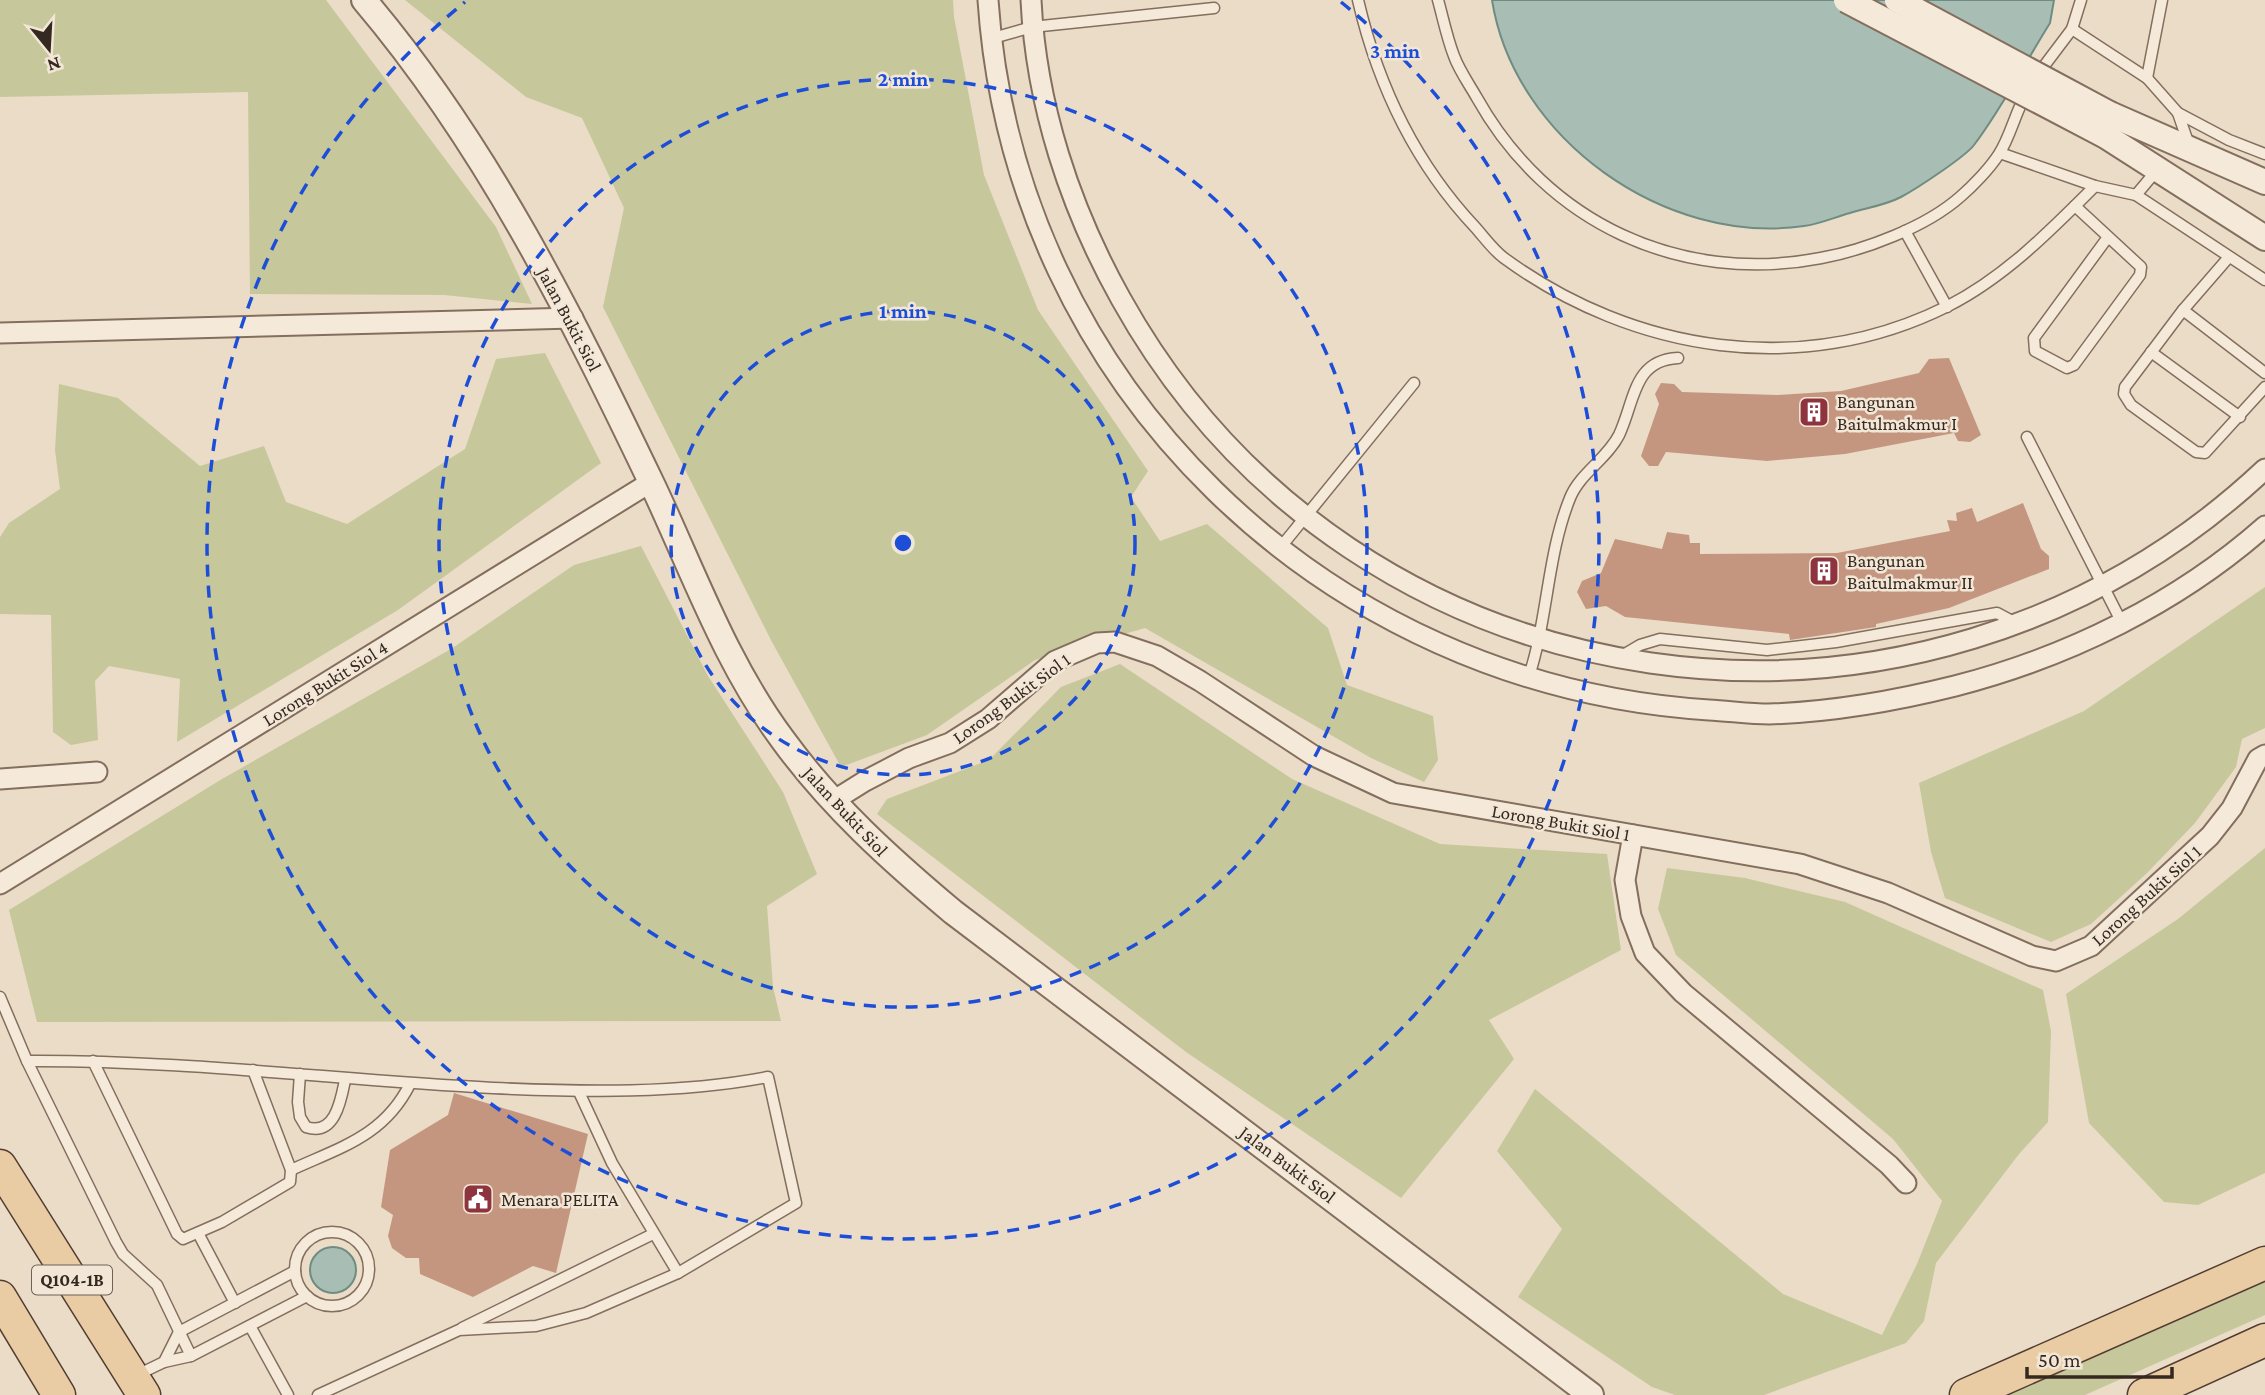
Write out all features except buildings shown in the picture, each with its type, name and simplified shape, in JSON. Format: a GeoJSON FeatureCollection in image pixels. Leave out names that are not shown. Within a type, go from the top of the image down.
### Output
{"type":"FeatureCollection","features":[{"type":"Feature","properties":{"kind":"main road","name":"Q104-1B"},"geometry":{"type":"LineString","coordinates":[[0,1166],[139,1386]]}},
{"type":"Feature","properties":{"kind":"main road"},"geometry":{"type":"LineString","coordinates":[[1966,1395],[2265,1263]]}},
{"type":"Feature","properties":{"kind":"main road"},"geometry":{"type":"LineString","coordinates":[[0,1297],[60,1395]]}},
{"type":"Feature","properties":{"kind":"main road"},"geometry":{"type":"LineString","coordinates":[[2144,1395],[2265,1340]]}},
{"type":"Feature","properties":{"kind":"street","name":"Jalan Bukit Siol"},"geometry":{"type":"LineString","coordinates":[[364,0],[434,89],[485,167],[573,318],[737,668],[782,740],[833,801],[891,860],[953,912],[1591,1395]]}},
{"type":"Feature","properties":{"kind":"street"},"geometry":{"type":"LineString","coordinates":[[988,0],[990,39],[1009,137],[1037,221],[1084,323],[1139,407],[1205,482],[1279,550],[1356,603],[1440,646],[1528,679],[1647,706],[1769,714],[1877,704],[2010,672],[2122,624],[2194,581],[2265,526]]}},
{"type":"Feature","properties":{"kind":"street"},"geometry":{"type":"LineString","coordinates":[[1031,0],[1032,27],[1046,108],[1069,187],[1101,263],[1140,334],[1188,401],[1244,462],[1305,516],[1378,567],[1457,608],[1541,639],[1617,659],[1698,670],[1779,672],[1860,665],[1927,652],[2018,625],[2102,587],[2171,546],[2234,498],[2265,469]]}},
{"type":"Feature","properties":{"kind":"street"},"geometry":{"type":"LineString","coordinates":[[1846,0],[2107,125],[2190,149],[2265,182]]}},
{"type":"Feature","properties":{"kind":"street"},"geometry":{"type":"LineString","coordinates":[[1897,0],[2107,125],[2157,170],[2265,238]]}},
{"type":"Feature","properties":{"kind":"street"},"geometry":{"type":"LineString","coordinates":[[0,332],[573,318]]}},
{"type":"Feature","properties":{"kind":"street","name":"Lorong Bukit Siol 4"},"geometry":{"type":"LineString","coordinates":[[0,884],[651,482]]}},
{"type":"Feature","properties":{"kind":"street","name":"Lorong Bukit Siol 1"},"geometry":{"type":"LineString","coordinates":[[833,801],[865,780],[909,758],[950,743],[988,719],[1055,661],[1097,643],[1115,642],[1157,656],[1200,681],[1314,757],[1393,793],[1800,864],[1888,893],[2032,956],[2056,961],[2091,946],[2210,836],[2232,808],[2258,759],[2265,755]]}},
{"type":"Feature","properties":{"kind":"street"},"geometry":{"type":"LineString","coordinates":[[0,779],[97,772]]}},
{"type":"Feature","properties":{"kind":"street"},"geometry":{"type":"LineString","coordinates":[[1633,835],[1625,880],[1631,916],[1645,953],[1683,993],[1879,1156],[1906,1183]]}},
{"type":"Feature","properties":{"kind":"lane"},"geometry":{"type":"LineString","coordinates":[[1358,0],[1368,46],[1407,137],[1447,197],[1503,257],[1573,300],[1650,333],[1722,346],[1794,350],[1862,338],[1947,307],[2022,256],[2095,186]]}},
{"type":"Feature","properties":{"kind":"lane"},"geometry":{"type":"LineString","coordinates":[[1438,0],[1454,57],[1490,120],[1533,175],[1595,223],[1642,245],[1693,260],[1787,265],[1845,254],[1905,231],[1959,198],[2000,153],[2031,85],[2073,29],[2081,0]]}},
{"type":"Feature","properties":{"kind":"lane"},"geometry":{"type":"LineString","coordinates":[[2147,78],[2162,0]]}},
{"type":"Feature","properties":{"kind":"lane"},"geometry":{"type":"LineString","coordinates":[[990,39],[1032,27],[1214,8]]}},
{"type":"Feature","properties":{"kind":"lane"},"geometry":{"type":"LineString","coordinates":[[2073,29],[2147,78],[2178,113],[2229,140],[2265,154]]}},
{"type":"Feature","properties":{"kind":"lane"},"geometry":{"type":"LineString","coordinates":[[2178,113],[2190,149]]}},
{"type":"Feature","properties":{"kind":"lane"},"geometry":{"type":"LineString","coordinates":[[2000,153],[2095,186],[2136,195],[2265,280]]}},
{"type":"Feature","properties":{"kind":"lane"},"geometry":{"type":"LineString","coordinates":[[2136,195],[2157,170]]}},
{"type":"Feature","properties":{"kind":"lane"},"geometry":{"type":"LineString","coordinates":[[2075,206],[2141,267],[2140,275],[2074,365],[2067,368],[2058,365],[2035,351],[2034,338],[2108,237]]}},
{"type":"Feature","properties":{"kind":"lane"},"geometry":{"type":"LineString","coordinates":[[1905,231],[1947,307]]}},
{"type":"Feature","properties":{"kind":"lane"},"geometry":{"type":"LineString","coordinates":[[2229,257],[2183,310],[2124,387],[2124,394],[2131,405],[2196,452],[2205,453],[2212,449],[2265,387]]}},
{"type":"Feature","properties":{"kind":"lane"},"geometry":{"type":"LineString","coordinates":[[2183,310],[2265,373]]}},
{"type":"Feature","properties":{"kind":"lane"},"geometry":{"type":"LineString","coordinates":[[2151,352],[2241,416]]}},
{"type":"Feature","properties":{"kind":"lane"},"geometry":{"type":"LineString","coordinates":[[1528,679],[1541,639],[1559,527],[1572,494],[1618,437],[1645,369],[1662,358],[1678,358]]}},
{"type":"Feature","properties":{"kind":"lane"},"geometry":{"type":"LineString","coordinates":[[1279,550],[1414,383]]}},
{"type":"Feature","properties":{"kind":"lane"},"geometry":{"type":"LineString","coordinates":[[2027,437],[2122,624]]}},
{"type":"Feature","properties":{"kind":"lane"},"geometry":{"type":"LineString","coordinates":[[0,997],[27,1061],[116,1242],[123,1254],[142,1268],[157,1285],[191,1356]]}},
{"type":"Feature","properties":{"kind":"lane"},"geometry":{"type":"LineString","coordinates":[[27,1061],[93,1061],[253,1070],[345,1080],[579,1091],[735,1083],[768,1077],[796,1203],[678,1273],[586,1313],[536,1326],[459,1330]]}},
{"type":"Feature","properties":{"kind":"lane"},"geometry":{"type":"LineString","coordinates":[[93,1061],[177,1234],[186,1239],[284,1188],[290,1182],[291,1170],[253,1070]]}},
{"type":"Feature","properties":{"kind":"lane"},"geometry":{"type":"LineString","coordinates":[[300,1074],[300,1117],[306,1127],[312,1129],[321,1129],[335,1117],[345,1080]]}},
{"type":"Feature","properties":{"kind":"lane"},"geometry":{"type":"LineString","coordinates":[[291,1170],[373,1130],[399,1107],[410,1084]]}},
{"type":"Feature","properties":{"kind":"lane"},"geometry":{"type":"LineString","coordinates":[[579,1091],[612,1163],[678,1273]]}},
{"type":"Feature","properties":{"kind":"lane"},"geometry":{"type":"LineString","coordinates":[[198,1233],[235,1303]]}},
{"type":"Feature","properties":{"kind":"lane"},"geometry":{"type":"LineString","coordinates":[[344,1233],[355,1239],[368,1259],[367,1282],[351,1300],[328,1305],[307,1296],[301,1289],[295,1271],[301,1248],[320,1234],[344,1233]]}},
{"type":"Feature","properties":{"kind":"lane"},"geometry":{"type":"LineString","coordinates":[[318,1395],[459,1330],[653,1234]]}},
{"type":"Feature","properties":{"kind":"lane"},"geometry":{"type":"LineString","coordinates":[[139,1386],[164,1362],[178,1332],[295,1271]]}},
{"type":"Feature","properties":{"kind":"lane"},"geometry":{"type":"LineString","coordinates":[[164,1362],[191,1356],[307,1296]]}},
{"type":"Feature","properties":{"kind":"lane"},"geometry":{"type":"LineString","coordinates":[[250,1326],[288,1395]]}},
{"type":"Feature","properties":{"kind":"green space"},"geometry":{"type":"Polygon","coordinates":[[[0,0],[326,0],[496,227],[532,304],[444,295],[250,294],[248,92],[0,97],[0,0]]]}},
{"type":"Feature","properties":{"kind":"green space"},"geometry":{"type":"Polygon","coordinates":[[[405,0],[953,0],[984,175],[1038,310],[1148,471],[1131,497],[1160,541],[1207,524],[1328,628],[1347,685],[1433,716],[1438,760],[1424,782],[1371,758],[1145,628],[1035,660],[927,735],[841,767],[772,642],[603,307],[624,208],[582,118],[526,97],[405,0]]]}},
{"type":"Feature","properties":{"kind":"green space"},"geometry":{"type":"Polygon","coordinates":[[[545,353],[601,463],[398,610],[177,742],[180,679],[109,666],[95,681],[98,740],[71,745],[53,732],[51,615],[0,614],[0,537],[9,523],[60,489],[55,450],[59,384],[118,398],[200,466],[264,446],[286,502],[347,524],[465,449],[496,359],[545,353]]]}},
{"type":"Feature","properties":{"kind":"green space"},"geometry":{"type":"Polygon","coordinates":[[[641,546],[708,676],[783,792],[817,874],[767,906],[773,987],[781,1021],[37,1022],[9,910],[222,779],[451,649],[574,565],[641,546]]]}},
{"type":"Feature","properties":{"kind":"green space"},"geometry":{"type":"Polygon","coordinates":[[[2265,587],[2265,728],[2242,739],[2236,767],[2195,823],[2147,873],[2091,924],[2051,942],[1945,898],[1931,852],[1919,783],[2084,711],[2265,587]]]}},
{"type":"Feature","properties":{"kind":"green space"},"geometry":{"type":"Polygon","coordinates":[[[1120,664],[1292,779],[1440,844],[1607,854],[1621,950],[1489,1020],[1514,1059],[1401,1198],[1186,1052],[877,814],[887,799],[989,760],[1061,687],[1120,664]]]}},
{"type":"Feature","properties":{"kind":"green space"},"geometry":{"type":"Polygon","coordinates":[[[2265,848],[2265,1173],[2198,1205],[2164,1202],[2089,1123],[2066,994],[2178,919],[2265,848]]]}},
{"type":"Feature","properties":{"kind":"green space"},"geometry":{"type":"Polygon","coordinates":[[[1667,868],[1745,878],[1845,902],[2043,990],[2051,1031],[2048,1122],[2019,1154],[1936,1263],[1924,1321],[1906,1343],[1764,1395],[1675,1395],[1652,1387],[1518,1297],[1562,1229],[1497,1151],[1535,1089],[1783,1294],[1882,1335],[1917,1264],[1942,1201],[1893,1139],[1676,955],[1658,909],[1667,868]]]}},
{"type":"Feature","properties":{"kind":"green space"},"geometry":{"type":"Polygon","coordinates":[[[2265,1282],[2265,1315],[2085,1395],[2009,1395],[2265,1282]]]}},
{"type":"Feature","properties":{"kind":"shaded area"},"geometry":{"type":"Polygon","coordinates":[[[1492,0],[2054,0],[2050,23],[2004,101],[1974,145],[1951,165],[1895,200],[1810,225],[1752,228],[1700,219],[1650,200],[1604,173],[1564,138],[1530,97],[1506,50],[1492,0]]]}},
{"type":"Feature","properties":{"kind":"shaded area"},"geometry":{"type":"Polygon","coordinates":[[[333,1247],[349,1254],[356,1270],[349,1286],[333,1293],[317,1286],[310,1270],[317,1254],[333,1247]]]}},
{"type":"Feature","properties":{"kind":"place","name":"Bangunan Baitulmakmur I"},"geometry":{"type":"Point","coordinates":[1814,412]}},
{"type":"Feature","properties":{"kind":"place","name":"Bangunan Baitulmakmur II"},"geometry":{"type":"Point","coordinates":[1824,571]}},
{"type":"Feature","properties":{"kind":"place","name":"Menara PELITA"},"geometry":{"type":"Point","coordinates":[478,1199]}}]}
